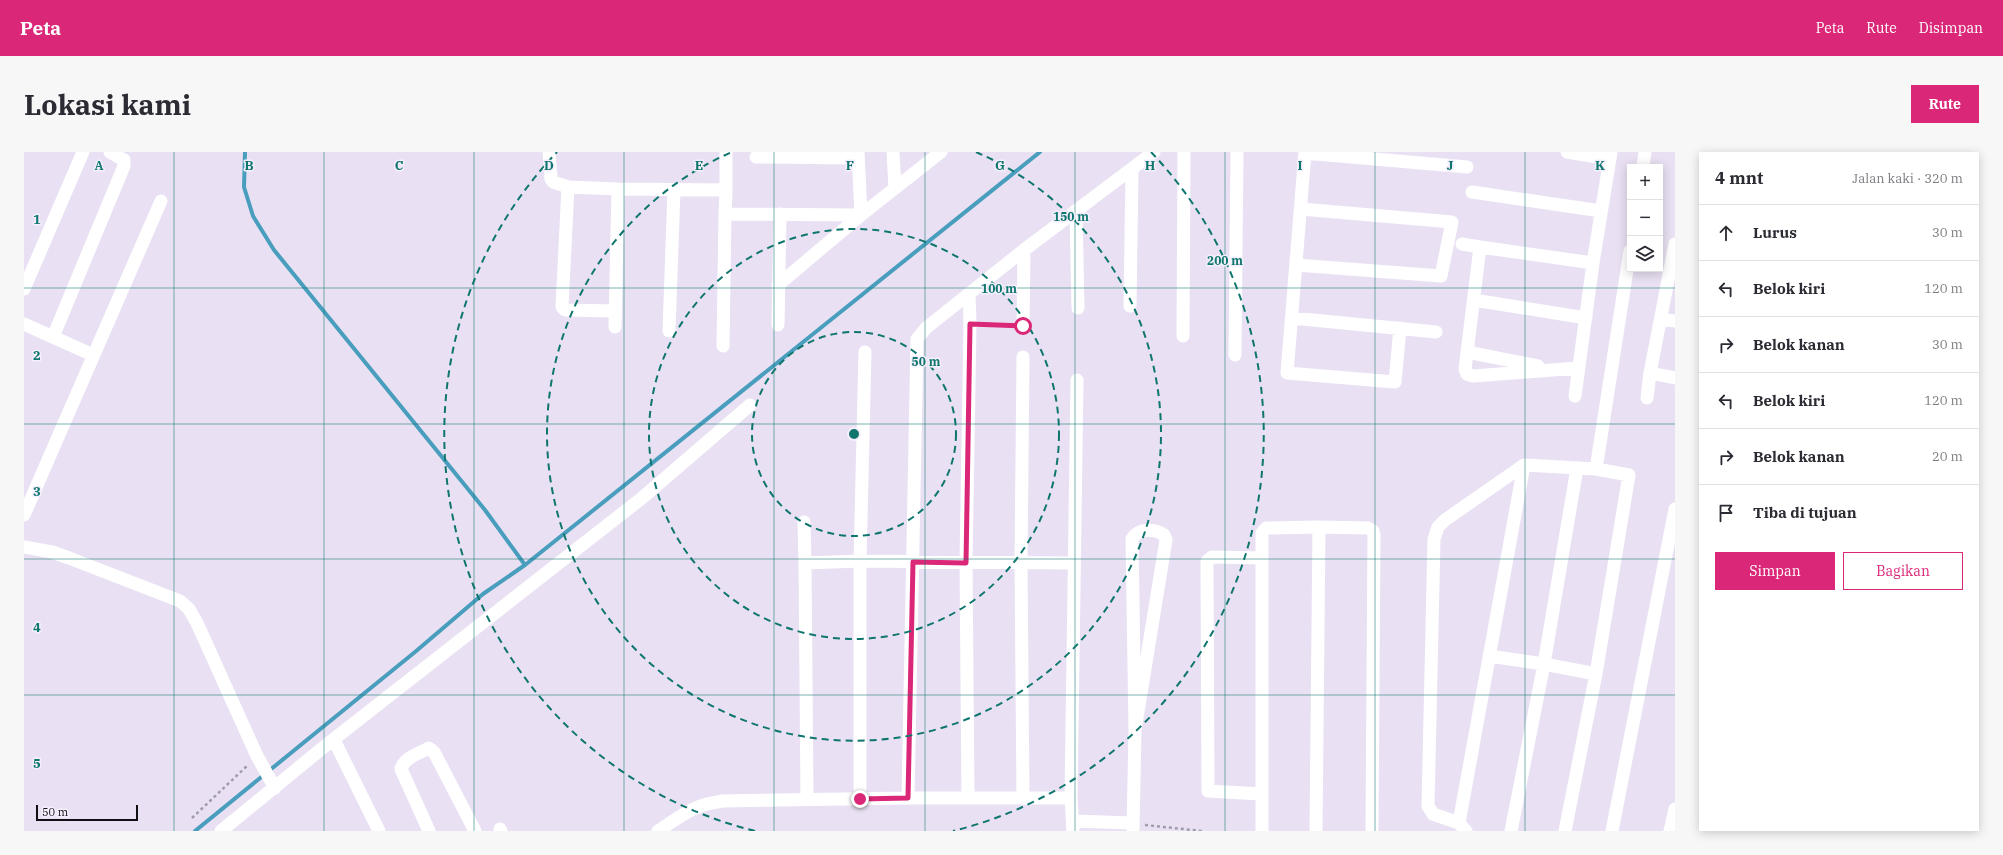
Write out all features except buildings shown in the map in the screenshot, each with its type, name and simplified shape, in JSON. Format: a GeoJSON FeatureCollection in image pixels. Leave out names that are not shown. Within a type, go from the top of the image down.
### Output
{"type":"FeatureCollection","features":[{"type":"Feature","properties":{"kind":"street"},"geometry":{"type":"LineString","coordinates":[[24,289],[83,152]]}},
{"type":"Feature","properties":{"kind":"street"},"geometry":{"type":"LineString","coordinates":[[53,337],[124,166],[124,160],[110,152]]}},
{"type":"Feature","properties":{"kind":"street"},"geometry":{"type":"LineString","coordinates":[[549,152],[551,179],[553,182],[568,187],[726,190]]}},
{"type":"Feature","properties":{"kind":"street"},"geometry":{"type":"LineString","coordinates":[[723,346],[726,152]]}},
{"type":"Feature","properties":{"kind":"street"},"geometry":{"type":"LineString","coordinates":[[893,152],[895,188]]}},
{"type":"Feature","properties":{"kind":"street"},"geometry":{"type":"LineString","coordinates":[[778,285],[861,215],[941,152]]}},
{"type":"Feature","properties":{"kind":"street"},"geometry":{"type":"LineString","coordinates":[[908,798],[917,339],[926,328],[1024,250],[1154,152]]}},
{"type":"Feature","properties":{"kind":"street"},"geometry":{"type":"LineString","coordinates":[[1183,336],[1184,152]]}},
{"type":"Feature","properties":{"kind":"street"},"geometry":{"type":"LineString","coordinates":[[1235,355],[1237,152]]}},
{"type":"Feature","properties":{"kind":"street"},"geometry":{"type":"LineString","coordinates":[[1400,328],[1395,382],[1287,373],[1305,152],[1413,157],[1467,167]]}},
{"type":"Feature","properties":{"kind":"street"},"geometry":{"type":"LineString","coordinates":[[1567,152],[1611,156],[1593,263],[1575,396]]}},
{"type":"Feature","properties":{"kind":"street"},"geometry":{"type":"LineString","coordinates":[[1643,164],[1645,152]]}},
{"type":"Feature","properties":{"kind":"street"},"geometry":{"type":"LineString","coordinates":[[756,157],[858,155],[861,215]]}},
{"type":"Feature","properties":{"kind":"street"},"geometry":{"type":"LineString","coordinates":[[1130,306],[1132,170]]}},
{"type":"Feature","properties":{"kind":"street"},"geometry":{"type":"LineString","coordinates":[[568,187],[562,307],[565,310],[615,311]]}},
{"type":"Feature","properties":{"kind":"street"},"geometry":{"type":"LineString","coordinates":[[615,327],[618,189]]}},
{"type":"Feature","properties":{"kind":"street"},"geometry":{"type":"LineString","coordinates":[[669,331],[674,190]]}},
{"type":"Feature","properties":{"kind":"street"},"geometry":{"type":"LineString","coordinates":[[1472,192],[1601,211]]}},
{"type":"Feature","properties":{"kind":"street"},"geometry":{"type":"LineString","coordinates":[[24,515],[161,201]]}},
{"type":"Feature","properties":{"kind":"street"},"geometry":{"type":"LineString","coordinates":[[1296,265],[1441,276],[1452,222],[1301,209]]}},
{"type":"Feature","properties":{"kind":"street"},"geometry":{"type":"LineString","coordinates":[[1076,211],[1078,308]]}},
{"type":"Feature","properties":{"kind":"street"},"geometry":{"type":"LineString","coordinates":[[725,214],[861,215]]}},
{"type":"Feature","properties":{"kind":"street"},"geometry":{"type":"LineString","coordinates":[[778,325],[780,214]]}},
{"type":"Feature","properties":{"kind":"street"},"geometry":{"type":"LineString","coordinates":[[1462,244],[1593,263]]}},
{"type":"Feature","properties":{"kind":"street"},"geometry":{"type":"LineString","coordinates":[[1647,398],[1650,373],[1675,244]]}},
{"type":"Feature","properties":{"kind":"street"},"geometry":{"type":"LineString","coordinates":[[1480,247],[1465,369],[1466,374],[1578,368]]}},
{"type":"Feature","properties":{"kind":"street"},"geometry":{"type":"LineString","coordinates":[[1023,326],[1024,250]]}},
{"type":"Feature","properties":{"kind":"street"},"geometry":{"type":"LineString","coordinates":[[1596,469],[1627,270]]}},
{"type":"Feature","properties":{"kind":"street"},"geometry":{"type":"LineString","coordinates":[[968,798],[966,563],[970,324],[969,294]]}},
{"type":"Feature","properties":{"kind":"street"},"geometry":{"type":"LineString","coordinates":[[1474,300],[1586,318]]}},
{"type":"Feature","properties":{"kind":"street"},"geometry":{"type":"LineString","coordinates":[[1292,318],[1436,332]]}},
{"type":"Feature","properties":{"kind":"street"},"geometry":{"type":"LineString","coordinates":[[1661,319],[1675,321]]}},
{"type":"Feature","properties":{"kind":"street"},"geometry":{"type":"LineString","coordinates":[[24,324],[93,355]]}},
{"type":"Feature","properties":{"kind":"street"},"geometry":{"type":"LineString","coordinates":[[860,799],[860,560],[865,352]]}},
{"type":"Feature","properties":{"kind":"street"},"geometry":{"type":"LineString","coordinates":[[1467,352],[1554,369]]}},
{"type":"Feature","properties":{"kind":"street"},"geometry":{"type":"LineString","coordinates":[[1023,357],[1021,563],[1023,798]]}},
{"type":"Feature","properties":{"kind":"street"},"geometry":{"type":"LineString","coordinates":[[1650,373],[1675,378]]}},
{"type":"Feature","properties":{"kind":"street"},"geometry":{"type":"LineString","coordinates":[[1077,380],[1073,563],[1071,798],[1073,826],[1132,827],[1135,730],[1132,538],[1140,531],[1152,531],[1160,532],[1164,535],[1166,540],[1135,730]]}},
{"type":"Feature","properties":{"kind":"street"},"geometry":{"type":"LineString","coordinates":[[221,831],[274,785],[334,740],[642,498],[750,405]]}},
{"type":"Feature","properties":{"kind":"street"},"geometry":{"type":"LineString","coordinates":[[1524,465],[1489,656],[1463,827],[1433,814],[1428,806],[1434,539],[1438,527],[1445,520],[1524,465],[1596,469],[1629,475],[1596,674],[1565,831]]}},
{"type":"Feature","properties":{"kind":"street"},"geometry":{"type":"LineString","coordinates":[[1510,831],[1544,664],[1577,468]]}},
{"type":"Feature","properties":{"kind":"street"},"geometry":{"type":"LineString","coordinates":[[1612,831],[1675,509]]}},
{"type":"Feature","properties":{"kind":"street"},"geometry":{"type":"LineString","coordinates":[[804,522],[807,799]]}},
{"type":"Feature","properties":{"kind":"street"},"geometry":{"type":"LineString","coordinates":[[1316,831],[1319,527]]}},
{"type":"Feature","properties":{"kind":"street"},"geometry":{"type":"LineString","coordinates":[[1262,831],[1262,533],[1266,528],[1319,527],[1368,528],[1373,531],[1374,535],[1372,831]]}},
{"type":"Feature","properties":{"kind":"street"},"geometry":{"type":"LineString","coordinates":[[24,547],[52,552],[180,601],[189,609],[197,623],[259,759],[274,785]]}},
{"type":"Feature","properties":{"kind":"street"},"geometry":{"type":"LineString","coordinates":[[1261,794],[1208,791],[1207,561],[1212,557],[1262,558]]}},
{"type":"Feature","properties":{"kind":"street"},"geometry":{"type":"LineString","coordinates":[[805,563],[860,560],[966,563],[1073,563]]}},
{"type":"Feature","properties":{"kind":"street"},"geometry":{"type":"LineString","coordinates":[[1489,656],[1544,664],[1596,674]]}},
{"type":"Feature","properties":{"kind":"street"},"geometry":{"type":"LineString","coordinates":[[334,740],[379,831]]}},
{"type":"Feature","properties":{"kind":"street"},"geometry":{"type":"LineString","coordinates":[[429,831],[401,769],[402,766],[414,755],[429,748],[434,752],[475,831]]}},
{"type":"Feature","properties":{"kind":"street"},"geometry":{"type":"LineString","coordinates":[[658,831],[687,811],[708,803],[723,801],[908,798],[1071,798]]}},
{"type":"Feature","properties":{"kind":"street"},"geometry":{"type":"LineString","coordinates":[[1670,831],[1675,809]]}},
{"type":"Feature","properties":{"kind":"path"},"geometry":{"type":"LineString","coordinates":[[970,324],[1023,326]]}},
{"type":"Feature","properties":{"kind":"path"},"geometry":{"type":"LineString","coordinates":[[192,818],[259,759]]}},
{"type":"Feature","properties":{"kind":"path"},"geometry":{"type":"LineString","coordinates":[[1132,827],[1202,831]]}},
{"type":"Feature","properties":{"kind":"waterway"},"geometry":{"type":"LineString","coordinates":[[245,152],[244,187],[253,216],[274,250],[485,510],[525,565]]}},
{"type":"Feature","properties":{"kind":"waterway"},"geometry":{"type":"LineString","coordinates":[[195,831],[415,652],[483,594],[525,565],[1040,152]]}},
{"type":"Feature","properties":{"kind":"route"},"geometry":{"type":"LineString","coordinates":[[860,799],[908,798],[913,562],[966,563],[970,324],[1023,326]]}}]}
